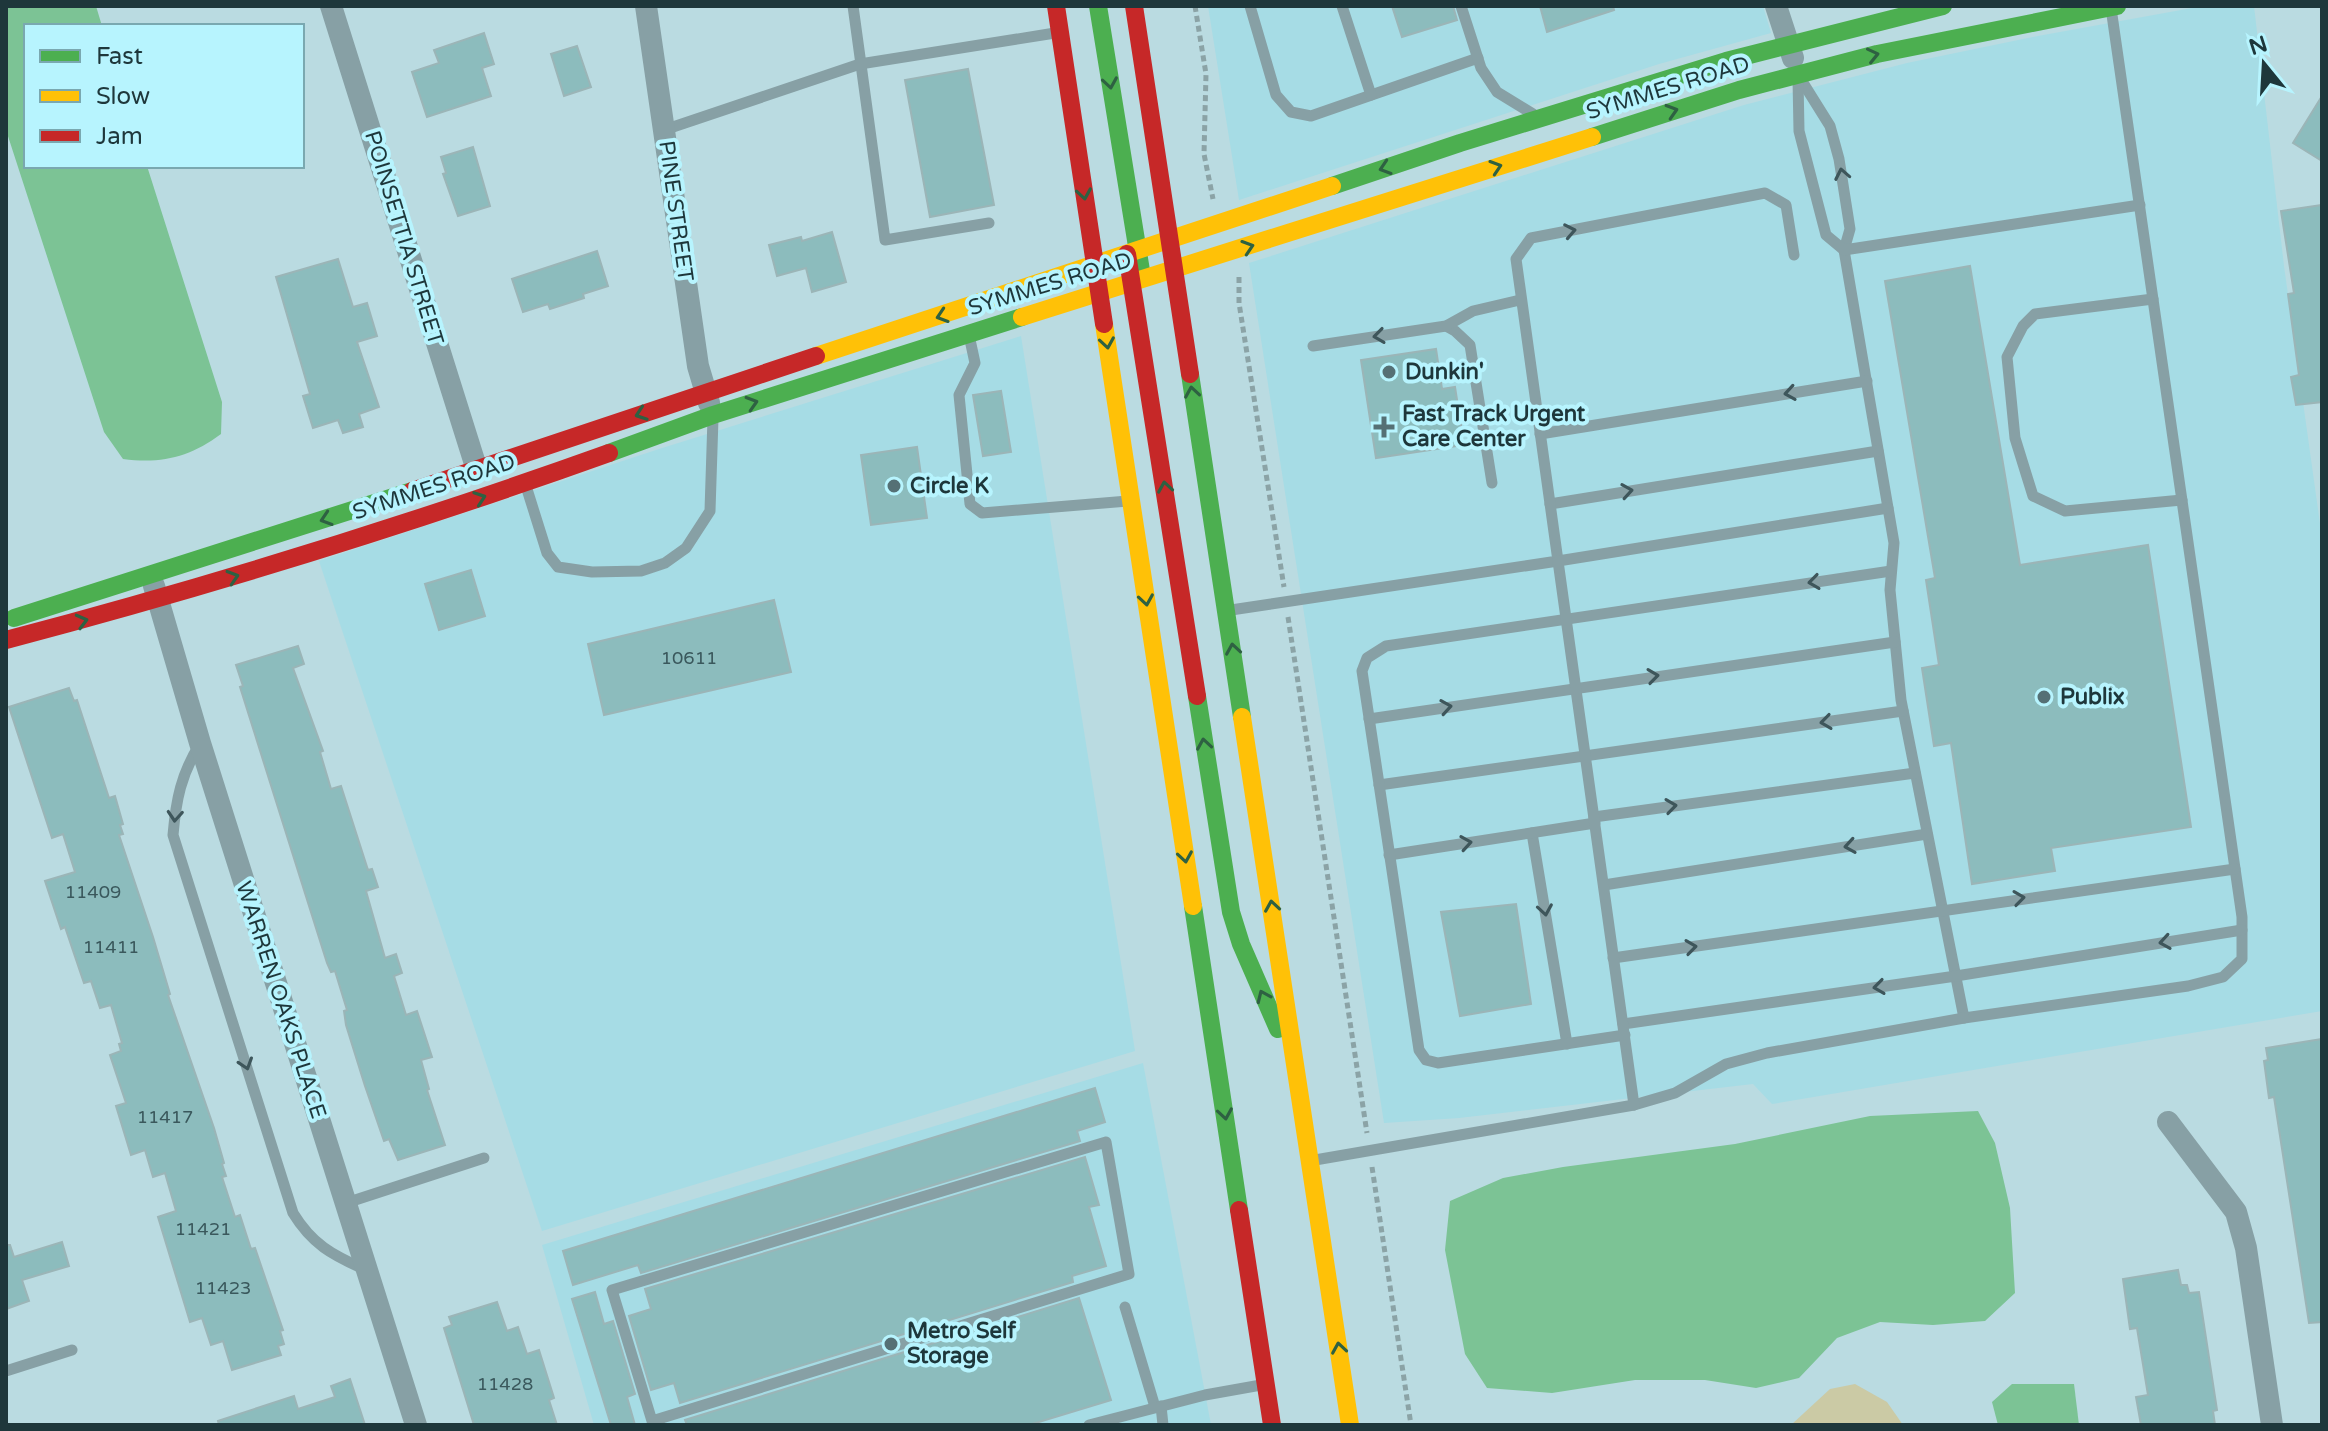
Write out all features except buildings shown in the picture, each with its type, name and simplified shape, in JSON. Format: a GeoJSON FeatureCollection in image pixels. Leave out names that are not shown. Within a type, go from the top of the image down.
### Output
{"type":"FeatureCollection","features":[{"type":"Feature","properties":{"kind":"street","name":"POINSETTIA STREET"},"geometry":{"type":"LineString","coordinates":[[331,6],[477,470]]}},
{"type":"Feature","properties":{"kind":"street","name":"PINE STREET"},"geometry":{"type":"LineString","coordinates":[[646,6],[698,366],[713,415]]}},
{"type":"Feature","properties":{"kind":"street"},"geometry":{"type":"LineString","coordinates":[[1056,6],[1272,1425]]}},
{"type":"Feature","properties":{"kind":"street"},"geometry":{"type":"LineString","coordinates":[[1098,6],[1231,912],[1255,977],[1296,1066]]}},
{"type":"Feature","properties":{"kind":"street"},"geometry":{"type":"LineString","coordinates":[[1134,6],[1350,1425]]}},
{"type":"Feature","properties":{"kind":"street"},"geometry":{"type":"LineString","coordinates":[[1776,6],[1798,74]]}},
{"type":"Feature","properties":{"kind":"street","name":"SYMMES ROAD"},"geometry":{"type":"LineString","coordinates":[[6,621],[477,470],[705,391],[1540,118],[1663,79],[1943,6]]}},
{"type":"Feature","properties":{"kind":"street","name":"SYMMES ROAD"},"geometry":{"type":"LineString","coordinates":[[6,640],[158,600],[456,506],[713,415],[1654,117],[1798,74],[1961,36],[2114,7]]}},
{"type":"Feature","properties":{"kind":"street","name":"WARREN OAKS PLACE"},"geometry":{"type":"LineString","coordinates":[[151,574],[200,743],[416,1425]]}},
{"type":"Feature","properties":{"kind":"street"},"geometry":{"type":"LineString","coordinates":[[2168,1122],[2236,1212],[2246,1248],[2272,1425]]}},
{"type":"Feature","properties":{"kind":"lane"},"geometry":{"type":"LineString","coordinates":[[853,6],[885,240],[989,223]]}},
{"type":"Feature","properties":{"kind":"lane"},"geometry":{"type":"LineString","coordinates":[[1250,6],[1276,95],[1291,112],[1311,116],[1478,58]]}},
{"type":"Feature","properties":{"kind":"lane"},"geometry":{"type":"LineString","coordinates":[[1342,6],[1371,95]]}},
{"type":"Feature","properties":{"kind":"lane"},"geometry":{"type":"LineString","coordinates":[[1461,6],[1481,68],[1497,92],[1540,118]]}},
{"type":"Feature","properties":{"kind":"lane"},"geometry":{"type":"LineString","coordinates":[[1311,1160],[1634,1105],[1675,1093],[1726,1064],[1767,1053],[1964,1018],[2188,986],[2223,977],[2242,959],[2235,869],[2114,7]]}},
{"type":"Feature","properties":{"kind":"lane"},"geometry":{"type":"LineString","coordinates":[[664,130],[860,64],[1060,32]]}},
{"type":"Feature","properties":{"kind":"lane"},"geometry":{"type":"LineString","coordinates":[[1798,74],[1799,131],[1826,235],[1844,250],[2140,205]]}},
{"type":"Feature","properties":{"kind":"lane"},"geometry":{"type":"LineString","coordinates":[[1798,74],[1830,126],[1836,148],[1850,229],[1844,250],[1894,543],[1890,590],[1903,711],[1964,1018]]}},
{"type":"Feature","properties":{"kind":"lane"},"geometry":{"type":"LineString","coordinates":[[1634,1105],[1516,259],[1531,238],[1765,193],[1786,205],[1794,255]]}},
{"type":"Feature","properties":{"kind":"lane"},"geometry":{"type":"LineString","coordinates":[[2153,299],[2035,314],[2023,326],[2007,357],[2015,438],[2033,496],[2065,511],[2182,500]]}},
{"type":"Feature","properties":{"kind":"lane"},"geometry":{"type":"LineString","coordinates":[[1313,346],[1446,326],[1473,311],[1520,300]]}},
{"type":"Feature","properties":{"kind":"lane"},"geometry":{"type":"LineString","coordinates":[[1446,326],[1470,345],[1492,483]]}},
{"type":"Feature","properties":{"kind":"lane"},"geometry":{"type":"LineString","coordinates":[[969,335],[975,363],[959,395],[970,504],[982,513],[1131,501]]}},
{"type":"Feature","properties":{"kind":"lane"},"geometry":{"type":"LineString","coordinates":[[1540,434],[1867,381]]}},
{"type":"Feature","properties":{"kind":"lane"},"geometry":{"type":"LineString","coordinates":[[525,482],[547,553],[558,567],[616,573],[641,571],[665,563],[686,548],[710,511],[713,415]]}},
{"type":"Feature","properties":{"kind":"lane"},"geometry":{"type":"LineString","coordinates":[[1550,504],[1878,451]]}},
{"type":"Feature","properties":{"kind":"lane"},"geometry":{"type":"LineString","coordinates":[[1227,611],[1888,508]]}},
{"type":"Feature","properties":{"kind":"lane"},"geometry":{"type":"LineString","coordinates":[[1891,571],[1386,646],[1367,658],[1362,671],[1369,719],[1417,1039],[1426,1060],[1438,1063],[1567,1044],[1624,1029],[2242,930]]}},
{"type":"Feature","properties":{"kind":"lane"},"geometry":{"type":"LineString","coordinates":[[1369,719],[1895,642]]}},
{"type":"Feature","properties":{"kind":"lane"},"geometry":{"type":"LineString","coordinates":[[1379,785],[1903,711]]}},
{"type":"Feature","properties":{"kind":"lane"},"geometry":{"type":"LineString","coordinates":[[200,743],[185,767],[176,799],[173,835],[293,1213],[305,1233],[334,1256],[367,1270]]}},
{"type":"Feature","properties":{"kind":"lane"},"geometry":{"type":"LineString","coordinates":[[1389,855],[1594,820],[1915,773]]}},
{"type":"Feature","properties":{"kind":"lane"},"geometry":{"type":"LineString","coordinates":[[1532,833],[1567,1044]]}},
{"type":"Feature","properties":{"kind":"lane"},"geometry":{"type":"LineString","coordinates":[[1604,885],[1927,834]]}},
{"type":"Feature","properties":{"kind":"lane"},"geometry":{"type":"LineString","coordinates":[[1613,958],[2235,869]]}},
{"type":"Feature","properties":{"kind":"lane"},"geometry":{"type":"LineString","coordinates":[[1106,1142],[1129,1274],[653,1423],[612,1290],[1106,1142]]}},
{"type":"Feature","properties":{"kind":"lane"},"geometry":{"type":"LineString","coordinates":[[346,1203],[484,1158]]}},
{"type":"Feature","properties":{"kind":"lane"},"geometry":{"type":"LineString","coordinates":[[1125,1307],[1163,1425]]}},
{"type":"Feature","properties":{"kind":"lane"},"geometry":{"type":"LineString","coordinates":[[6,1371],[72,1350]]}},
{"type":"Feature","properties":{"kind":"lane"},"geometry":{"type":"LineString","coordinates":[[1089,1425],[1158,1406],[1266,1384]]}},
{"type":"Feature","properties":{"kind":"path"},"geometry":{"type":"LineString","coordinates":[[1195,6],[1206,74],[1204,154],[1211,193]]}},
{"type":"Feature","properties":{"kind":"path"},"geometry":{"type":"LineString","coordinates":[[1239,275],[1239,303],[1280,565]]}},
{"type":"Feature","properties":{"kind":"path"},"geometry":{"type":"LineString","coordinates":[[1293,648],[1364,1113]]}},
{"type":"Feature","properties":{"kind":"path"},"geometry":{"type":"LineString","coordinates":[[1376,1189],[1411,1425]]}},
{"type":"Feature","properties":{"kind":"shaded area"},"geometry":{"type":"Polygon","coordinates":[[[6,6],[96,6],[101,24],[24,24],[24,168],[148,168],[222,402],[221,434],[175,457],[123,459],[104,432],[6,130],[6,6]]]}},
{"type":"Feature","properties":{"kind":"shaded area"},"geometry":{"type":"Polygon","coordinates":[[[1208,6],[1763,6],[1771,33],[1659,64],[1239,200],[1208,6]]]}},
{"type":"Feature","properties":{"kind":"shaded area"},"geometry":{"type":"Polygon","coordinates":[[[2203,6],[2254,6],[2284,266],[2322,538],[2322,1011],[1772,1104],[1753,1084],[1459,1118],[1384,1123],[1249,263],[1744,105],[1907,63],[2203,6]]]}},
{"type":"Feature","properties":{"kind":"shaded area"},"geometry":{"type":"Polygon","coordinates":[[[1021,336],[1135,1051],[542,1231],[319,561],[659,449],[1021,336]]]}},
{"type":"Feature","properties":{"kind":"shaded area"},"geometry":{"type":"Polygon","coordinates":[[[1143,1063],[1211,1425],[594,1425],[542,1245],[1143,1063]]]}},
{"type":"Feature","properties":{"kind":"shaded area"},"geometry":{"type":"Polygon","coordinates":[[[1978,1111],[1995,1143],[2010,1208],[2015,1293],[1985,1321],[1933,1325],[1880,1322],[1837,1338],[1799,1378],[1756,1388],[1705,1380],[1635,1380],[1552,1393],[1487,1388],[1465,1354],[1445,1250],[1450,1201],[1503,1178],[1563,1167],[1735,1144],[1870,1116],[1978,1111]]]}},
{"type":"Feature","properties":{"kind":"shaded area"},"geometry":{"type":"Polygon","coordinates":[[[1855,1384],[1887,1402],[1903,1425],[1791,1425],[1830,1389],[1855,1384]]]}},
{"type":"Feature","properties":{"kind":"shaded area"},"geometry":{"type":"Polygon","coordinates":[[[2012,1384],[2074,1384],[2079,1425],[1998,1425],[1992,1402],[2012,1384]]]}},
{"type":"Feature","properties":{"kind":"traffic: fast"},"geometry":{"type":"LineString","coordinates":[[1098,6],[1142,277]]}},
{"type":"Feature","properties":{"kind":"traffic: fast"},"geometry":{"type":"LineString","coordinates":[[1332,186],[1726,61],[1943,6]]}},
{"type":"Feature","properties":{"kind":"traffic: fast"},"geometry":{"type":"LineString","coordinates":[[1592,137],[1739,90],[1877,54],[2117,6]]}},
{"type":"Feature","properties":{"kind":"traffic: fast"},"geometry":{"type":"LineString","coordinates":[[609,453],[713,415],[1022,317]]}},
{"type":"Feature","properties":{"kind":"traffic: fast"},"geometry":{"type":"LineString","coordinates":[[1190,374],[1242,717]]}},
{"type":"Feature","properties":{"kind":"traffic: fast"},"geometry":{"type":"LineString","coordinates":[[14,618],[412,491]]}},
{"type":"Feature","properties":{"kind":"traffic: fast"},"geometry":{"type":"LineString","coordinates":[[1197,696],[1231,912],[1241,944],[1278,1029]]}},
{"type":"Feature","properties":{"kind":"traffic: fast"},"geometry":{"type":"LineString","coordinates":[[1193,906],[1239,1210]]}},
{"type":"Feature","properties":{"kind":"traffic: slow"},"geometry":{"type":"LineString","coordinates":[[1022,317],[1592,137]]}},
{"type":"Feature","properties":{"kind":"traffic: slow"},"geometry":{"type":"LineString","coordinates":[[816,356],[1332,186]]}},
{"type":"Feature","properties":{"kind":"traffic: slow"},"geometry":{"type":"LineString","coordinates":[[1104,324],[1193,906]]}},
{"type":"Feature","properties":{"kind":"traffic: slow"},"geometry":{"type":"LineString","coordinates":[[1242,717],[1350,1425]]}},
{"type":"Feature","properties":{"kind":"traffic: jam"},"geometry":{"type":"LineString","coordinates":[[1056,6],[1104,324]]}},
{"type":"Feature","properties":{"kind":"traffic: jam"},"geometry":{"type":"LineString","coordinates":[[1134,6],[1190,374]]}},
{"type":"Feature","properties":{"kind":"traffic: jam"},"geometry":{"type":"LineString","coordinates":[[1127,254],[1197,696]]}},
{"type":"Feature","properties":{"kind":"traffic: jam"},"geometry":{"type":"LineString","coordinates":[[412,491],[816,356]]}},
{"type":"Feature","properties":{"kind":"traffic: jam"},"geometry":{"type":"LineString","coordinates":[[6,640],[310,553],[609,453]]}},
{"type":"Feature","properties":{"kind":"traffic: jam"},"geometry":{"type":"LineString","coordinates":[[1239,1210],[1272,1425]]}},
{"type":"Feature","properties":{"kind":"place","name":"Dunkin'"},"geometry":{"type":"Point","coordinates":[1389,372]}},
{"type":"Feature","properties":{"kind":"place","name":"Fast Track Urgent Care Center"},"geometry":{"type":"Point","coordinates":[1384,427]}},
{"type":"Feature","properties":{"kind":"place","name":"Circle K"},"geometry":{"type":"Point","coordinates":[894,486]}},
{"type":"Feature","properties":{"kind":"place","name":"Publix"},"geometry":{"type":"Point","coordinates":[2044,697]}},
{"type":"Feature","properties":{"kind":"place","name":"Metro Self Storage"},"geometry":{"type":"Point","coordinates":[891,1344]}}]}
